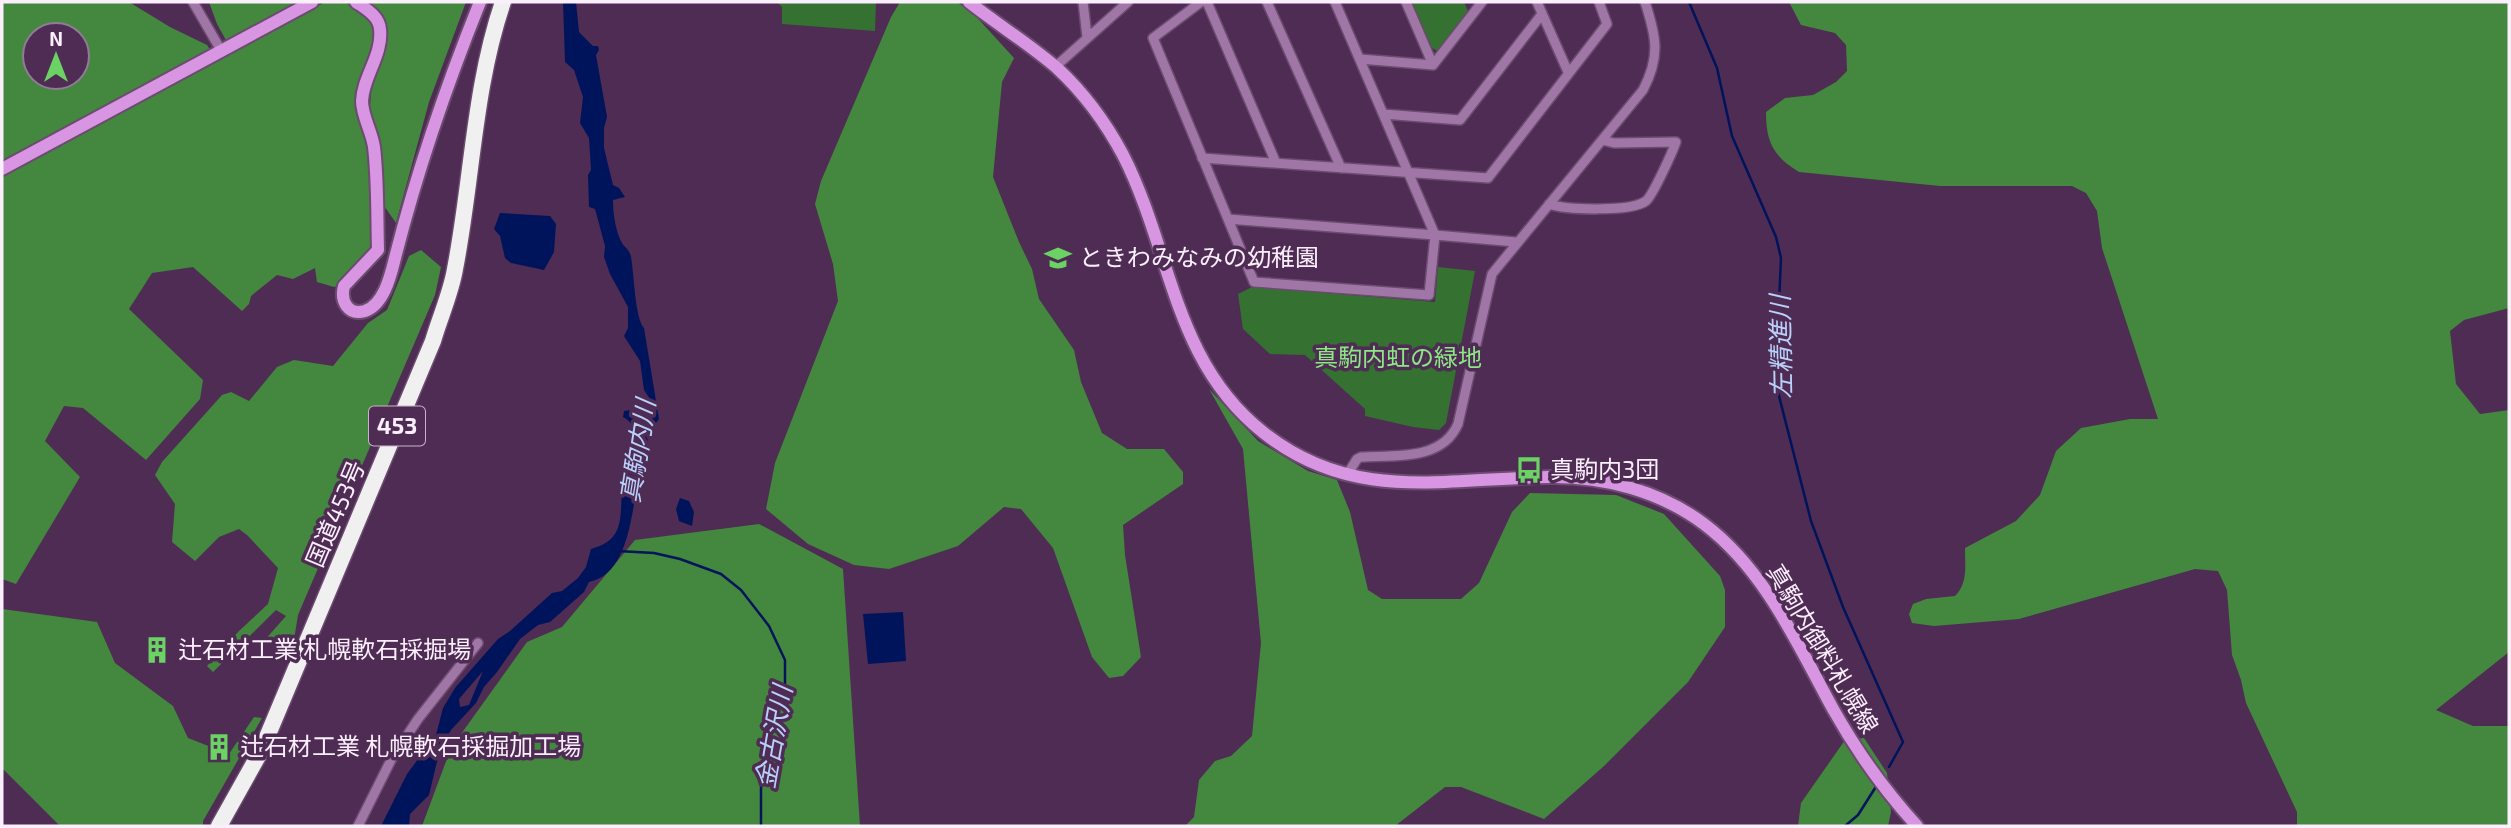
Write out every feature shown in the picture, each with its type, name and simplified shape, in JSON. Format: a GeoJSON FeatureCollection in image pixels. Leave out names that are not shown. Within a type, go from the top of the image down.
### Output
{"type":"FeatureCollection","features":[{"type":"Feature","properties":{"kind":"highway","name":"国道453号"},"geometry":{"type":"LineString","coordinates":[[219,826],[262,749],[433,341],[455,273],[483,86],[503,2]]}},
{"type":"Feature","properties":{"kind":"main road"},"geometry":{"type":"LineString","coordinates":[[2,169],[312,2]]}},
{"type":"Feature","properties":{"kind":"main road"},"geometry":{"type":"LineString","coordinates":[[356,2],[374,15],[380,26],[380,48],[362,98],[362,108],[370,127],[374,149],[378,250],[344,286],[342,293],[343,302],[348,308],[361,312],[373,308],[388,283],[415,177],[444,90],[480,2]]}},
{"type":"Feature","properties":{"kind":"main road","name":"真駒内御料札幌線"},"geometry":{"type":"LineString","coordinates":[[969,2],[1055,67],[1090,105],[1124,157],[1186,327],[1213,380],[1245,417],[1288,450],[1316,464],[1348,475],[1406,483],[1459,483],[1550,477],[1597,480],[1643,491],[1678,507],[1705,525],[1734,551],[1751,571],[1789,625],[1834,711],[1857,748],[1917,826]]}},
{"type":"Feature","properties":{"kind":"street"},"geometry":{"type":"LineString","coordinates":[[193,2],[222,52]]}},
{"type":"Feature","properties":{"kind":"street"},"geometry":{"type":"LineString","coordinates":[[1083,2],[1087,37]]}},
{"type":"Feature","properties":{"kind":"street"},"geometry":{"type":"LineString","coordinates":[[1055,67],[1128,2]]}},
{"type":"Feature","properties":{"kind":"street"},"geometry":{"type":"LineString","coordinates":[[1201,2],[1153,38],[1254,282],[1429,295],[1435,235],[1335,2]]}},
{"type":"Feature","properties":{"kind":"street"},"geometry":{"type":"LineString","coordinates":[[1207,2],[1276,163]]}},
{"type":"Feature","properties":{"kind":"street"},"geometry":{"type":"LineString","coordinates":[[1267,2],[1341,168]]}},
{"type":"Feature","properties":{"kind":"street"},"geometry":{"type":"LineString","coordinates":[[1406,2],[1433,65]]}},
{"type":"Feature","properties":{"kind":"street"},"geometry":{"type":"LineString","coordinates":[[1470,2],[1475,12]]}},
{"type":"Feature","properties":{"kind":"street"},"geometry":{"type":"LineString","coordinates":[[1433,65],[1482,2]]}},
{"type":"Feature","properties":{"kind":"street"},"geometry":{"type":"LineString","coordinates":[[1537,2],[1568,72]]}},
{"type":"Feature","properties":{"kind":"street"},"geometry":{"type":"LineString","coordinates":[[1202,158],[1488,178],[1607,24],[1599,2]]}},
{"type":"Feature","properties":{"kind":"street"},"geometry":{"type":"LineString","coordinates":[[1348,475],[1361,457],[1421,453],[1433,449],[1454,434],[1492,274],[1643,90],[1651,75],[1655,61],[1655,38],[1645,2]]}},
{"type":"Feature","properties":{"kind":"street"},"geometry":{"type":"LineString","coordinates":[[1383,114],[1460,120],[1542,14]]}},
{"type":"Feature","properties":{"kind":"street"},"geometry":{"type":"LineString","coordinates":[[1360,59],[1433,65]]}},
{"type":"Feature","properties":{"kind":"street"},"geometry":{"type":"LineString","coordinates":[[1549,204],[1562,208],[1636,206],[1648,200],[1676,142],[1614,143],[1602,140]]}},
{"type":"Feature","properties":{"kind":"street"},"geometry":{"type":"LineString","coordinates":[[1228,219],[1516,242]]}},
{"type":"Feature","properties":{"kind":"street"},"geometry":{"type":"LineString","coordinates":[[358,826],[391,760],[418,719],[478,643]]}},
{"type":"Feature","properties":{"kind":"green space"},"geometry":{"type":"Polygon","coordinates":[[[2,2],[129,2],[207,45],[211,51],[2,173],[2,2]]]}},
{"type":"Feature","properties":{"kind":"green space"},"geometry":{"type":"Polygon","coordinates":[[[209,2],[301,2],[227,42],[209,2]]]}},
{"type":"Feature","properties":{"kind":"green space"},"geometry":{"type":"Polygon","coordinates":[[[325,2],[345,2],[371,18],[377,33],[375,49],[364,74],[372,147],[375,247],[352,282],[334,287],[317,282],[315,268],[293,279],[277,275],[251,296],[249,304],[242,311],[193,267],[152,273],[129,309],[203,380],[200,399],[146,460],[83,408],[64,406],[45,441],[80,477],[16,584],[2,579],[2,175],[325,2]]]}},
{"type":"Feature","properties":{"kind":"green space"},"geometry":{"type":"Polygon","coordinates":[[[372,2],[466,2],[429,102],[396,223],[384,206],[376,132],[370,106],[383,22],[372,2]]]}},
{"type":"Feature","properties":{"kind":"green space"},"geometry":{"type":"Polygon","coordinates":[[[777,2],[876,2],[875,31],[782,24],[782,7],[777,2]]]}},
{"type":"Feature","properties":{"kind":"green space"},"geometry":{"type":"Polygon","coordinates":[[[900,2],[957,2],[972,12],[1014,58],[1002,82],[993,177],[1032,269],[1039,299],[1074,350],[1081,382],[1102,433],[1127,449],[1164,449],[1183,472],[1183,484],[1123,525],[1141,657],[1123,676],[1109,678],[1092,657],[1053,548],[1021,509],[1004,507],[958,546],[889,569],[854,565],[808,544],[766,509],[775,463],[838,301],[833,264],[815,204],[821,181],[891,17],[900,2]]]}},
{"type":"Feature","properties":{"kind":"green space"},"geometry":{"type":"Polygon","coordinates":[[[1412,2],[1464,2],[1468,11],[1438,51],[1432,48],[1412,2]]]}},
{"type":"Feature","properties":{"kind":"green space"},"geometry":{"type":"Polygon","coordinates":[[[1789,2],[2509,2],[2509,308],[2464,320],[2450,331],[2456,384],[2480,414],[2509,410],[2509,652],[2436,710],[2473,726],[2509,726],[2509,826],[2297,826],[2297,812],[2246,703],[2232,655],[2227,590],[2218,571],[2195,569],[2019,619],[1934,626],[1912,623],[1909,614],[1913,604],[1926,599],[1955,596],[1964,580],[1965,548],[2016,521],[2040,495],[2056,451],[2081,428],[2130,419],[2158,419],[2102,248],[2097,211],[2086,193],[2072,186],[1940,186],[1799,172],[1777,154],[1770,140],[1766,112],[1785,98],[1813,95],[1836,82],[1847,71],[1846,45],[1835,33],[1801,25],[1789,2]]]}},
{"type":"Feature","properties":{"kind":"green space"},"geometry":{"type":"Polygon","coordinates":[[[421,250],[441,267],[435,295],[298,615],[292,652],[263,642],[286,616],[276,610],[213,672],[207,666],[268,604],[278,568],[239,529],[219,537],[195,561],[172,542],[175,504],[155,475],[162,462],[222,395],[231,392],[249,401],[277,367],[294,360],[333,366],[368,323],[387,310],[409,256],[421,250]]]}},
{"type":"Feature","properties":{"kind":"green space","name":"真駒内虹の緑地"},"geometry":{"type":"Polygon","coordinates":[[[1438,267],[1475,271],[1446,423],[1439,430],[1365,416],[1365,409],[1305,355],[1270,354],[1243,329],[1238,294],[1252,287],[1435,302],[1438,267]]]}},
{"type":"Feature","properties":{"kind":"green space"},"geometry":{"type":"Polygon","coordinates":[[[1209,389],[1258,441],[1308,471],[1337,480],[1350,512],[1368,590],[1382,599],[1461,599],[1479,583],[1512,512],[1530,493],[1616,495],[1664,514],[1720,576],[1725,590],[1725,627],[1688,682],[1604,766],[1544,819],[1461,787],[1445,787],[1395,826],[1185,826],[1194,817],[1199,780],[1215,761],[1231,756],[1252,736],[1261,643],[1243,449],[1209,389]]]}},
{"type":"Feature","properties":{"kind":"green space"},"geometry":{"type":"Polygon","coordinates":[[[759,524],[843,569],[860,826],[422,826],[451,748],[527,642],[562,627],[635,540],[759,524]]]}},
{"type":"Feature","properties":{"kind":"green space"},"geometry":{"type":"Polygon","coordinates":[[[2,609],[97,622],[115,663],[173,706],[188,738],[229,754],[254,717],[262,718],[203,821],[203,826],[60,826],[2,768],[2,609]]]}},
{"type":"Feature","properties":{"kind":"green space"},"geometry":{"type":"Polygon","coordinates":[[[1864,738],[1887,773],[1891,812],[1888,826],[1798,826],[1801,803],[1845,740],[1864,738]]]}},
{"type":"Feature","properties":{"kind":"water","name":"真駒内川"},"geometry":{"type":"Polygon","coordinates":[[[563,2],[576,2],[579,32],[593,46],[598,46],[599,50],[596,55],[607,117],[604,148],[613,185],[619,188],[625,197],[613,200],[615,220],[621,241],[631,257],[637,306],[644,328],[659,419],[649,436],[642,459],[633,510],[619,557],[607,573],[589,582],[584,592],[550,622],[538,625],[520,639],[484,687],[476,703],[451,730],[440,749],[429,795],[410,814],[409,826],[381,826],[407,774],[436,735],[443,708],[455,688],[498,639],[552,593],[562,591],[578,578],[586,567],[591,549],[611,539],[617,531],[624,478],[636,450],[635,431],[623,417],[624,411],[642,407],[650,399],[644,390],[640,361],[624,336],[628,328],[628,307],[604,257],[605,246],[595,209],[589,207],[589,138],[580,123],[583,97],[574,70],[565,62],[563,2]],[[483,671],[459,699],[460,707],[469,705],[483,671]]]}},
{"type":"Feature","properties":{"kind":"water"},"geometry":{"type":"Polygon","coordinates":[[[500,213],[550,216],[556,224],[554,252],[544,270],[511,263],[505,258],[500,236],[494,229],[500,213]]]}},
{"type":"Feature","properties":{"kind":"water"},"geometry":{"type":"Polygon","coordinates":[[[680,498],[689,501],[694,512],[692,526],[679,521],[676,509],[680,498]]]}},
{"type":"Feature","properties":{"kind":"water"},"geometry":{"type":"Polygon","coordinates":[[[903,612],[906,661],[868,664],[863,614],[903,612]]]}},
{"type":"Feature","properties":{"kind":"waterway","name":"左精進川"},"geometry":{"type":"LineString","coordinates":[[1689,2],[1717,68],[1732,136],[1776,237],[1781,258],[1776,373],[1779,396],[1811,521],[1843,607],[1903,742],[1889,767]]}},
{"type":"Feature","properties":{"kind":"waterway","name":"金古沢川"},"geometry":{"type":"LineString","coordinates":[[618,551],[654,553],[721,574],[741,590],[769,626],[785,660],[785,685],[766,752],[761,785],[761,826]]}},
{"type":"Feature","properties":{"kind":"waterway","name":"左精進川"},"geometry":{"type":"LineString","coordinates":[[1845,826],[1858,815],[1877,785]]}},
{"type":"Feature","properties":{"kind":"place","name":"ときわみなみの幼稚園"},"geometry":{"type":"Point","coordinates":[1058,258]}},
{"type":"Feature","properties":{"kind":"place","name":"真駒内3団"},"geometry":{"type":"Point","coordinates":[1529,470]}},
{"type":"Feature","properties":{"kind":"place","name":"辻石材工業 札幌軟石採掘場"},"geometry":{"type":"Point","coordinates":[157,650]}},
{"type":"Feature","properties":{"kind":"place","name":"辻石材工業 札幌軟石採掘加工場"},"geometry":{"type":"Point","coordinates":[219,747]}}]}
